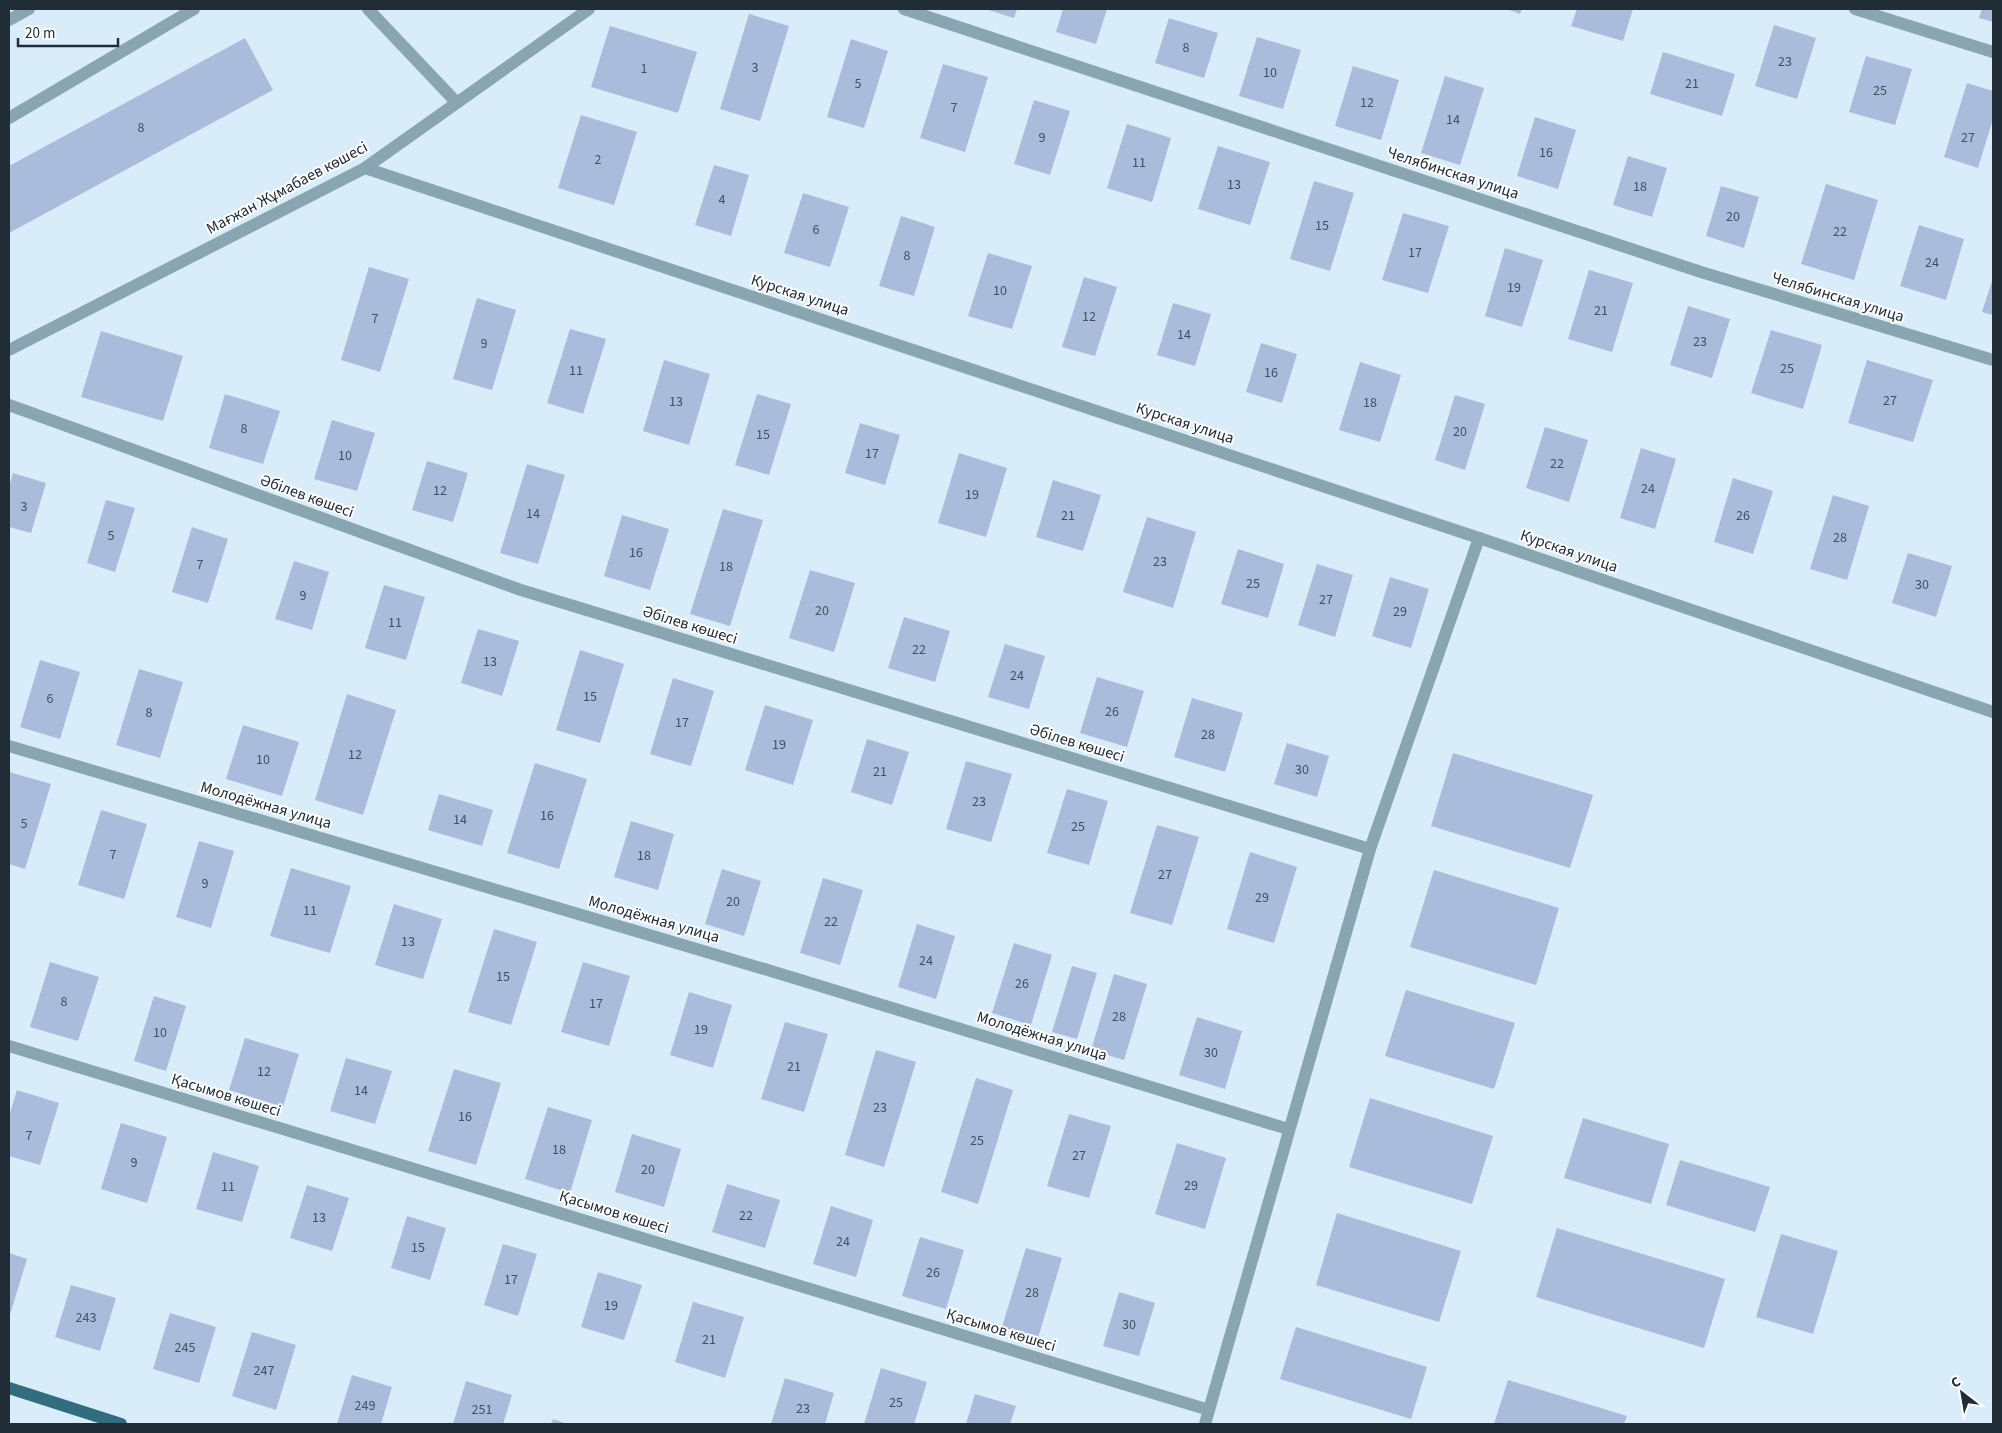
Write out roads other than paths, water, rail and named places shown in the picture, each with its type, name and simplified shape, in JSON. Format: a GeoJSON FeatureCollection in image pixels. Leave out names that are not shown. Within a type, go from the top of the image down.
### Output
{"type":"FeatureCollection","features":[{"type":"Feature","properties":{"kind":"main road"},"geometry":{"type":"LineString","coordinates":[[9,1388],[121,1424]]}},
{"type":"Feature","properties":{"kind":"street"},"geometry":{"type":"LineString","coordinates":[[9,20],[29,9]]}},
{"type":"Feature","properties":{"kind":"street"},"geometry":{"type":"LineString","coordinates":[[9,118],[194,9]]}},
{"type":"Feature","properties":{"kind":"street"},"geometry":{"type":"LineString","coordinates":[[368,9],[457,103]]}},
{"type":"Feature","properties":{"kind":"street","name":"Мағжан Жұмабаев көшесі"},"geometry":{"type":"LineString","coordinates":[[9,350],[365,168],[589,9]]}},
{"type":"Feature","properties":{"kind":"street","name":"Челябинская улица"},"geometry":{"type":"LineString","coordinates":[[904,9],[1701,272],[1993,360]]}},
{"type":"Feature","properties":{"kind":"street"},"geometry":{"type":"LineString","coordinates":[[1854,9],[1993,52]]}},
{"type":"Feature","properties":{"kind":"street","name":"Курская улица"},"geometry":{"type":"LineString","coordinates":[[365,168],[1479,538],[1993,712]]}},
{"type":"Feature","properties":{"kind":"street","name":"Әбілев көшесі"},"geometry":{"type":"LineString","coordinates":[[9,405],[521,590],[1370,849]]}},
{"type":"Feature","properties":{"kind":"street"},"geometry":{"type":"LineString","coordinates":[[1205,1424],[1288,1129],[1370,849],[1479,538]]}},
{"type":"Feature","properties":{"kind":"street","name":"Молодёжная улица"},"geometry":{"type":"LineString","coordinates":[[9,746],[771,970],[1288,1129]]}},
{"type":"Feature","properties":{"kind":"street","name":"Қасымов көшесі"},"geometry":{"type":"LineString","coordinates":[[9,1046],[1210,1410]]}}]}
